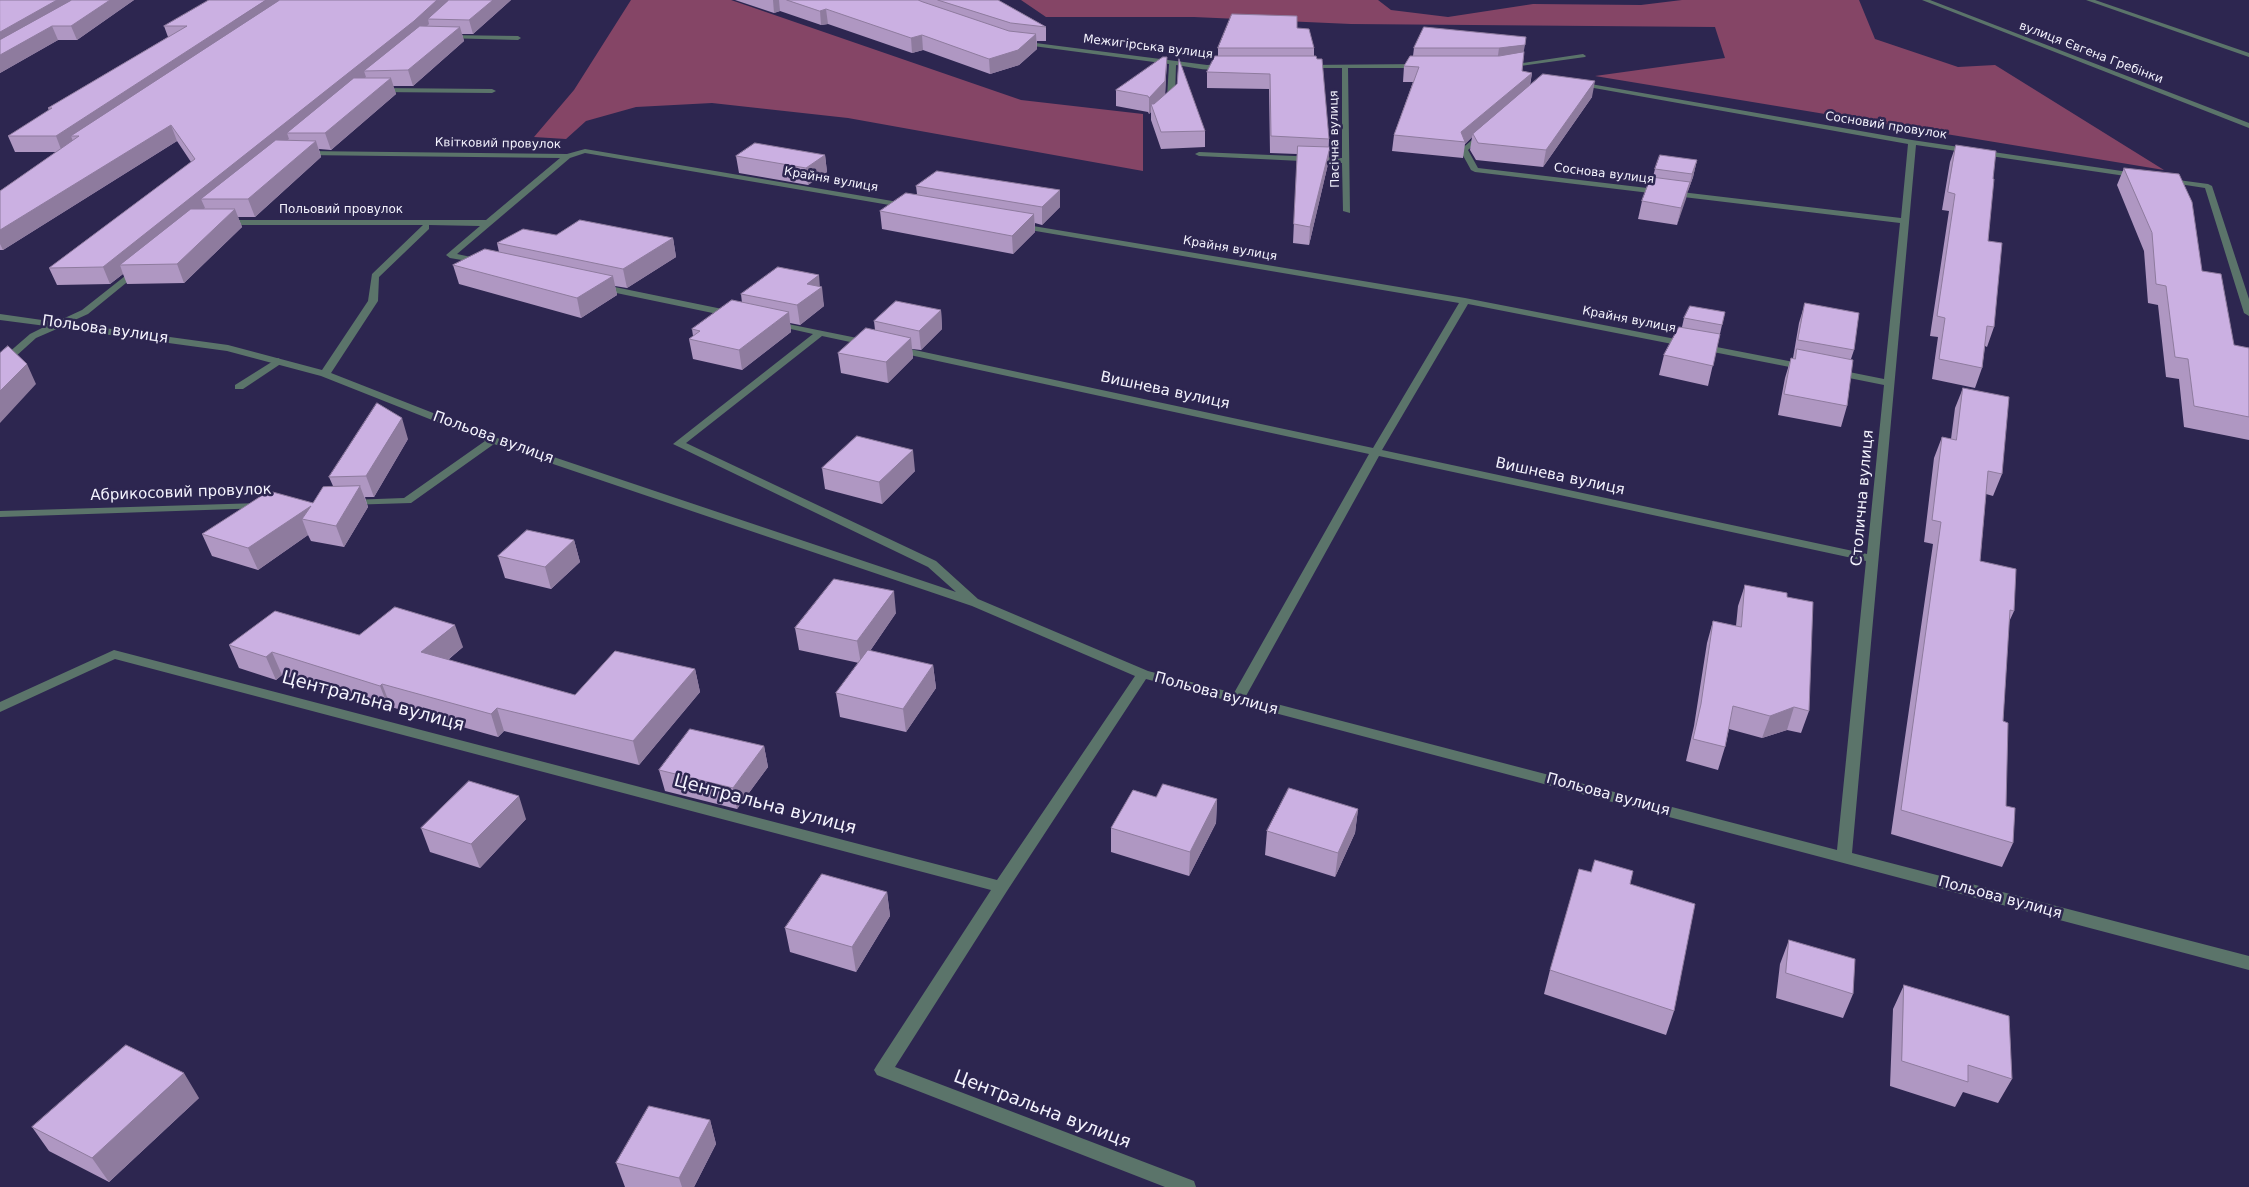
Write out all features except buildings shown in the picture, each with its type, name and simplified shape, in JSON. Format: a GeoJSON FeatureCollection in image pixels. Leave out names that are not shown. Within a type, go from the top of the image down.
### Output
{"type":"FeatureCollection","features":[{"type":"Feature","properties":{"kind":"street","name":"вулиця Євгена Гребінки"},"geometry":{"type":"LineString","coordinates":[[1925,0],[2249,126]]}},
{"type":"Feature","properties":{"kind":"street"},"geometry":{"type":"LineString","coordinates":[[2088,0],[2249,55]]}},
{"type":"Feature","properties":{"kind":"street"},"geometry":{"type":"LineString","coordinates":[[440,37],[518,38]]}},
{"type":"Feature","properties":{"kind":"street","name":"Межигірська вулиця"},"geometry":{"type":"LineString","coordinates":[[1010,42],[1207,67],[1237,66]]}},
{"type":"Feature","properties":{"kind":"street"},"geometry":{"type":"LineString","coordinates":[[1497,67],[1582,56]]}},
{"type":"Feature","properties":{"kind":"street"},"geometry":{"type":"LineString","coordinates":[[1159,111],[1171,98],[1173,62]]}},
{"type":"Feature","properties":{"kind":"street"},"geometry":{"type":"LineString","coordinates":[[1296,66],[1430,66]]}},
{"type":"Feature","properties":{"kind":"street","name":"Пасічна вулиця"},"geometry":{"type":"LineString","coordinates":[[1345,66],[1347,211]]}},
{"type":"Feature","properties":{"kind":"street","name":"Сосновий провулок"},"geometry":{"type":"LineString","coordinates":[[1572,83],[1912,142],[2149,177]]}},
{"type":"Feature","properties":{"kind":"street"},"geometry":{"type":"LineString","coordinates":[[366,90],[492,91]]}},
{"type":"Feature","properties":{"kind":"street","name":"Соснова вулиця"},"geometry":{"type":"LineString","coordinates":[[1494,124],[1464,150],[1475,170],[1904,221]]}},
{"type":"Feature","properties":{"kind":"street","name":"Столична вулиця"},"geometry":{"type":"LineString","coordinates":[[1844,856],[1912,142]]}},
{"type":"Feature","properties":{"kind":"street","name":"Крайня вулиця"},"geometry":{"type":"LineString","coordinates":[[567,156],[585,151],[917,208]]}},
{"type":"Feature","properties":{"kind":"street","name":"Квітковий провулок"},"geometry":{"type":"LineString","coordinates":[[300,153],[567,156]]}},
{"type":"Feature","properties":{"kind":"street"},"geometry":{"type":"LineString","coordinates":[[1199,154],[1346,161]]}},
{"type":"Feature","properties":{"kind":"street","name":"Квітковий провулок"},"geometry":{"type":"LineString","coordinates":[[489,264],[450,256],[567,156]]}},
{"type":"Feature","properties":{"kind":"street"},"geometry":{"type":"LineString","coordinates":[[2158,178],[2208,186],[2249,313]]}},
{"type":"Feature","properties":{"kind":"street","name":"Польовий провулок"},"geometry":{"type":"LineString","coordinates":[[215,222],[487,223]]}},
{"type":"Feature","properties":{"kind":"street","name":"Крайня вулиця"},"geometry":{"type":"LineString","coordinates":[[1005,223],[1465,301],[1888,383]]}},
{"type":"Feature","properties":{"kind":"street"},"geometry":{"type":"LineString","coordinates":[[325,374],[373,301],[375,276],[426,227]]}},
{"type":"Feature","properties":{"kind":"street"},"geometry":{"type":"LineString","coordinates":[[0,366],[33,336],[84,312],[144,264]]}},
{"type":"Feature","properties":{"kind":"street"},"geometry":{"type":"LineString","coordinates":[[586,284],[742,316]]}},
{"type":"Feature","properties":{"kind":"street"},"geometry":{"type":"LineString","coordinates":[[1238,700],[1376,452],[1465,301]]}},
{"type":"Feature","properties":{"kind":"street","name":"Польова вулиця"},"geometry":{"type":"LineString","coordinates":[[0,316],[62,323],[228,348],[325,374],[493,440],[976,603],[1143,674],[2249,963]]}},
{"type":"Feature","properties":{"kind":"street","name":"Вишнева вулиця"},"geometry":{"type":"LineString","coordinates":[[761,320],[1872,559]]}},
{"type":"Feature","properties":{"kind":"street","name":"Польова вулиця"},"geometry":{"type":"LineString","coordinates":[[820,332],[678,444],[932,564],[976,603]]}},
{"type":"Feature","properties":{"kind":"street"},"geometry":{"type":"LineString","coordinates":[[239,387],[278,361]]}},
{"type":"Feature","properties":{"kind":"street"},"geometry":{"type":"LineString","coordinates":[[338,503],[408,501],[493,440]]}},
{"type":"Feature","properties":{"kind":"street","name":"Абрикосовий провулок"},"geometry":{"type":"LineString","coordinates":[[0,514],[268,506]]}},
{"type":"Feature","properties":{"kind":"street","name":"Центральна вулиця"},"geometry":{"type":"LineString","coordinates":[[0,707],[114,654],[1001,887],[882,1070],[1187,1187]]}},
{"type":"Feature","properties":{"kind":"street"},"geometry":{"type":"LineString","coordinates":[[1001,887],[1143,674]]}},
{"type":"Feature","properties":{"kind":"shaded area"},"geometry":{"type":"Polygon","coordinates":[[[631,0],[731,0],[1021,100],[1143,114],[1143,171],[848,118],[712,103],[636,107],[586,121],[566,139],[534,137],[574,90],[631,0]]]}},
{"type":"Feature","properties":{"kind":"shaded area"},"geometry":{"type":"Polygon","coordinates":[[[1021,0],[1378,0],[1391,10],[1448,17],[1533,4],[1641,5],[1682,0],[1859,0],[1875,39],[1958,67],[1995,65],[2164,170],[1595,76],[1725,58],[1715,27],[1351,24],[1194,17],[1046,17],[1021,0]]]}}]}
